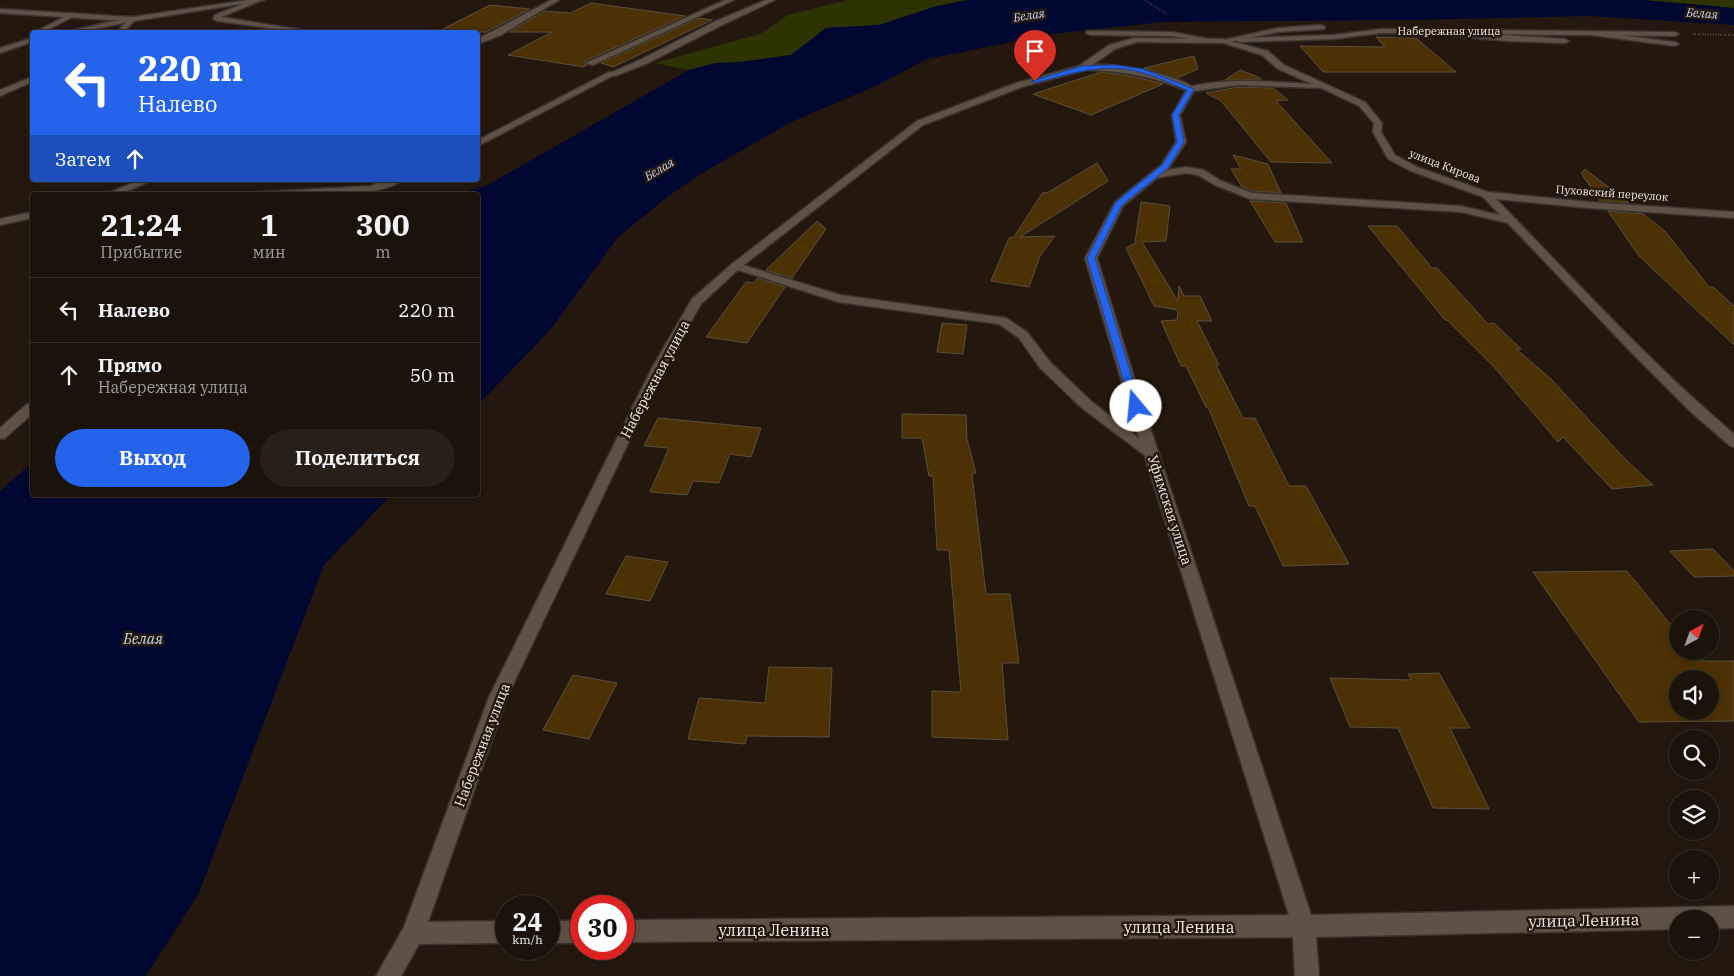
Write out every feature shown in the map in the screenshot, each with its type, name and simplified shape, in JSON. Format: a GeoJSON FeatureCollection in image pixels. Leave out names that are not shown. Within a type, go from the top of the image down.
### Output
{"type":"FeatureCollection","features":[{"type":"Feature","properties":{"kind":"street"},"geometry":{"type":"LineString","coordinates":[[480,41],[556,0]]}},
{"type":"Feature","properties":{"kind":"street"},"geometry":{"type":"LineString","coordinates":[[590,63],[731,0]]}},
{"type":"Feature","properties":{"kind":"street"},"geometry":{"type":"LineString","coordinates":[[480,141],[612,74],[645,61],[717,24],[772,0]]}},
{"type":"Feature","properties":{"kind":"street"},"geometry":{"type":"LineString","coordinates":[[79,30],[132,19],[260,1]]}},
{"type":"Feature","properties":{"kind":"street"},"geometry":{"type":"LineString","coordinates":[[260,1],[222,13],[217,16],[217,19],[284,30]]}},
{"type":"Feature","properties":{"kind":"street"},"geometry":{"type":"LineString","coordinates":[[0,11],[132,19]]}},
{"type":"Feature","properties":{"kind":"street"},"geometry":{"type":"LineString","coordinates":[[43,30],[74,14]]}},
{"type":"Feature","properties":{"kind":"street"},"geometry":{"type":"LineString","coordinates":[[123,30],[132,19]]}},
{"type":"Feature","properties":{"kind":"street"},"geometry":{"type":"LineString","coordinates":[[1223,41],[1278,30],[1321,27]]}},
{"type":"Feature","properties":{"kind":"street","name":"Набережная улица"},"geometry":{"type":"LineString","coordinates":[[1223,41],[1334,37],[1381,31],[1675,34]]}},
{"type":"Feature","properties":{"kind":"street"},"geometry":{"type":"LineString","coordinates":[[1424,31],[1508,39],[1565,41]]}},
{"type":"Feature","properties":{"kind":"street"},"geometry":{"type":"LineString","coordinates":[[1090,33],[1172,34],[1210,40]]}},
{"type":"Feature","properties":{"kind":"street"},"geometry":{"type":"LineString","coordinates":[[1599,34],[1675,44]]}},
{"type":"Feature","properties":{"kind":"street"},"geometry":{"type":"LineString","coordinates":[[0,51],[30,37]]}},
{"type":"Feature","properties":{"kind":"street","name":"Набережная улица"},"geometry":{"type":"LineString","coordinates":[[388,976],[413,933],[498,697],[658,368],[696,302],[736,266],[920,122],[1019,85],[1082,68],[1112,47],[1137,40],[1184,39]]}},
{"type":"Feature","properties":{"kind":"street","name":"улица Кирова"},"geometry":{"type":"LineString","coordinates":[[1184,39],[1223,41],[1265,53],[1281,67],[1362,104],[1378,123],[1377,132],[1391,157],[1414,169],[1487,195],[1650,363],[1696,409],[1734,442]]}},
{"type":"Feature","properties":{"kind":"street"},"geometry":{"type":"LineString","coordinates":[[19,43],[30,40]]}},
{"type":"Feature","properties":{"kind":"street"},"geometry":{"type":"LineString","coordinates":[[1082,68],[1115,67],[1141,70],[1191,89],[1213,83],[1260,82],[1327,88]]}},
{"type":"Feature","properties":{"kind":"street"},"geometry":{"type":"LineString","coordinates":[[0,93],[30,80]]}},
{"type":"Feature","properties":{"kind":"street","name":"Уфимская улица"},"geometry":{"type":"LineString","coordinates":[[1191,89],[1176,115],[1180,142],[1165,166],[1119,204],[1091,258],[1304,926],[1307,976]]}},
{"type":"Feature","properties":{"kind":"street"},"geometry":{"type":"LineString","coordinates":[[1155,175],[1186,170],[1202,172],[1218,184],[1250,196],[1461,209],[1512,221]]}},
{"type":"Feature","properties":{"kind":"street"},"geometry":{"type":"LineString","coordinates":[[116,192],[143,182]]}},
{"type":"Feature","properties":{"kind":"street"},"geometry":{"type":"LineString","coordinates":[[368,192],[392,182]]}},
{"type":"Feature","properties":{"kind":"street"},"geometry":{"type":"LineString","coordinates":[[328,192],[372,190]]}},
{"type":"Feature","properties":{"kind":"street","name":"Пуховский переулок"},"geometry":{"type":"LineString","coordinates":[[1487,195],[1589,205],[1734,215]]}},
{"type":"Feature","properties":{"kind":"street"},"geometry":{"type":"LineString","coordinates":[[0,222],[30,215]]}},
{"type":"Feature","properties":{"kind":"street"},"geometry":{"type":"LineString","coordinates":[[736,266],[838,298],[1002,321],[1023,335],[1045,365],[1087,405],[1152,454]]}},
{"type":"Feature","properties":{"kind":"street"},"geometry":{"type":"LineString","coordinates":[[0,435],[30,409]]}},
{"type":"Feature","properties":{"kind":"street","name":"улица Ленина"},"geometry":{"type":"LineString","coordinates":[[635,932],[1304,926],[1734,917]]}},
{"type":"Feature","properties":{"kind":"street"},"geometry":{"type":"LineString","coordinates":[[413,933],[495,932]]}},
{"type":"Feature","properties":{"kind":"path"},"geometry":{"type":"LineString","coordinates":[[1145,0],[1170,16]]}},
{"type":"Feature","properties":{"kind":"path"},"geometry":{"type":"LineString","coordinates":[[1675,34],[1734,35]]}},
{"type":"Feature","properties":{"kind":"green space"},"geometry":{"type":"Polygon","coordinates":[[[848,0],[967,0],[937,6],[879,25],[826,28],[791,55],[741,62],[716,63],[689,70],[655,63],[760,34],[788,15],[848,0]]]}},
{"type":"Feature","properties":{"kind":"green space"},"geometry":{"type":"Polygon","coordinates":[[[1642,0],[1734,0],[1734,8],[1642,0]]]}},
{"type":"Feature","properties":{"kind":"water","name":"Белая"},"geometry":{"type":"Polygon","coordinates":[[[967,0],[1642,0],[1734,8],[1734,25],[1589,16],[1162,22],[1052,34],[927,59],[878,85],[789,123],[701,174],[670,195],[618,237],[551,329],[480,403],[480,192],[463,192],[486,186],[689,70],[716,63],[741,62],[791,55],[826,28],[879,25],[937,6],[967,0]]]}},
{"type":"Feature","properties":{"kind":"water","name":"Белая"},"geometry":{"type":"Polygon","coordinates":[[[30,465],[30,497],[389,497],[324,565],[198,895],[146,976],[0,976],[0,491],[30,465]]]}},
{"type":"Feature","properties":{"kind":"building"},"geometry":{"type":"Polygon","coordinates":[[[591,3],[685,16],[585,61],[584,64],[587,65],[584,67],[508,55],[552,32],[509,32],[545,11],[570,13],[591,3]]]}},
{"type":"Feature","properties":{"kind":"building"},"geometry":{"type":"Polygon","coordinates":[[[490,5],[530,9],[486,32],[480,32],[480,30],[441,30],[490,5]]]}},
{"type":"Feature","properties":{"kind":"building"},"geometry":{"type":"Polygon","coordinates":[[[699,18],[712,20],[613,67],[601,63],[699,18]]]}},
{"type":"Feature","properties":{"kind":"building"},"geometry":{"type":"Polygon","coordinates":[[[1376,37],[1416,38],[1456,72],[1323,72],[1300,46],[1385,47],[1376,37]]]}},
{"type":"Feature","properties":{"kind":"building"},"geometry":{"type":"Polygon","coordinates":[[[1194,56],[1198,69],[1177,78],[1144,68],[1194,56]]]}},
{"type":"Feature","properties":{"kind":"building"},"geometry":{"type":"Polygon","coordinates":[[[1240,70],[1258,77],[1261,79],[1225,80],[1240,70]]]}},
{"type":"Feature","properties":{"kind":"building"},"geometry":{"type":"Polygon","coordinates":[[[1101,72],[1136,77],[1163,84],[1091,115],[1033,94],[1101,72]]]}},
{"type":"Feature","properties":{"kind":"building"},"geometry":{"type":"Polygon","coordinates":[[[1238,87],[1273,88],[1288,100],[1276,101],[1332,163],[1271,162],[1221,101],[1206,93],[1238,87]]]}},
{"type":"Feature","properties":{"kind":"building"},"geometry":{"type":"Polygon","coordinates":[[[1233,155],[1268,164],[1281,193],[1252,191],[1242,187],[1231,169],[1241,169],[1233,155]]]}},
{"type":"Feature","properties":{"kind":"building"},"geometry":{"type":"Polygon","coordinates":[[[1097,163],[1108,181],[1020,237],[1055,236],[1040,256],[1029,287],[991,281],[1009,238],[1014,237],[1043,192],[1047,193],[1097,163]]]}},
{"type":"Feature","properties":{"kind":"building"},"geometry":{"type":"Polygon","coordinates":[[[1585,169],[1629,203],[1600,201],[1581,173],[1585,169]]]}},
{"type":"Feature","properties":{"kind":"building"},"geometry":{"type":"Polygon","coordinates":[[[1250,201],[1286,203],[1303,242],[1275,242],[1250,201]]]}},
{"type":"Feature","properties":{"kind":"building"},"geometry":{"type":"Polygon","coordinates":[[[1141,202],[1170,206],[1166,241],[1142,242],[1178,301],[1179,286],[1184,296],[1200,296],[1212,321],[1197,321],[1219,365],[1216,365],[1243,418],[1255,418],[1289,486],[1306,486],[1349,564],[1283,566],[1255,506],[1249,506],[1208,407],[1206,407],[1186,366],[1181,366],[1161,321],[1177,320],[1178,310],[1154,306],[1126,248],[1137,242],[1135,242],[1141,202]]]}},
{"type":"Feature","properties":{"kind":"building"},"geometry":{"type":"Polygon","coordinates":[[[1608,211],[1643,214],[1665,231],[1709,287],[1713,287],[1734,306],[1734,345],[1639,256],[1608,211]]]}},
{"type":"Feature","properties":{"kind":"building"},"geometry":{"type":"Polygon","coordinates":[[[817,221],[826,229],[792,278],[766,270],[817,221]]]}},
{"type":"Feature","properties":{"kind":"building"},"geometry":{"type":"Polygon","coordinates":[[[1368,226],[1397,226],[1432,268],[1437,268],[1488,324],[1494,323],[1521,349],[1516,349],[1551,379],[1626,460],[1653,485],[1612,489],[1563,437],[1558,442],[1495,368],[1445,320],[1368,226]]]}},
{"type":"Feature","properties":{"kind":"building"},"geometry":{"type":"Polygon","coordinates":[[[758,278],[785,287],[747,343],[706,337],[746,282],[753,283],[758,278]]]}},
{"type":"Feature","properties":{"kind":"building"},"geometry":{"type":"Polygon","coordinates":[[[942,323],[967,325],[963,354],[937,352],[942,323]]]}},
{"type":"Feature","properties":{"kind":"building"},"geometry":{"type":"Polygon","coordinates":[[[902,414],[966,415],[967,439],[976,473],[972,474],[986,594],[1010,594],[1019,663],[1002,663],[1008,740],[932,737],[932,691],[961,692],[949,550],[937,550],[933,476],[929,476],[922,438],[902,438],[902,414]]]}},
{"type":"Feature","properties":{"kind":"building"},"geometry":{"type":"Polygon","coordinates":[[[658,418],[761,428],[751,457],[730,454],[719,483],[693,481],[687,495],[650,492],[669,448],[644,446],[658,418]]]}},
{"type":"Feature","properties":{"kind":"building"},"geometry":{"type":"Polygon","coordinates":[[[1713,549],[1734,571],[1734,576],[1694,577],[1670,551],[1713,549]]]}},
{"type":"Feature","properties":{"kind":"building"},"geometry":{"type":"Polygon","coordinates":[[[626,556],[668,562],[650,601],[606,594],[626,556]]]}},
{"type":"Feature","properties":{"kind":"building"},"geometry":{"type":"Polygon","coordinates":[[[1627,571],[1669,623],[1669,660],[1734,661],[1734,721],[1639,722],[1533,572],[1627,571]]]}},
{"type":"Feature","properties":{"kind":"building"},"geometry":{"type":"Polygon","coordinates":[[[769,667],[832,668],[829,737],[747,736],[745,744],[688,739],[699,698],[765,703],[769,667]]]}},
{"type":"Feature","properties":{"kind":"building"},"geometry":{"type":"Polygon","coordinates":[[[1439,673],[1470,728],[1450,728],[1489,809],[1433,808],[1398,728],[1350,727],[1330,678],[1411,680],[1408,674],[1439,673]]]}},
{"type":"Feature","properties":{"kind":"building"},"geometry":{"type":"Polygon","coordinates":[[[573,675],[617,683],[589,739],[543,730],[573,675]]]}},
{"type":"Feature","properties":{"kind":"route"},"geometry":{"type":"LineString","coordinates":[[1035,81],[1082,68],[1115,67],[1141,70],[1191,89],[1176,115],[1180,142],[1165,166],[1119,204],[1091,258],[1136,406]]}}]}
